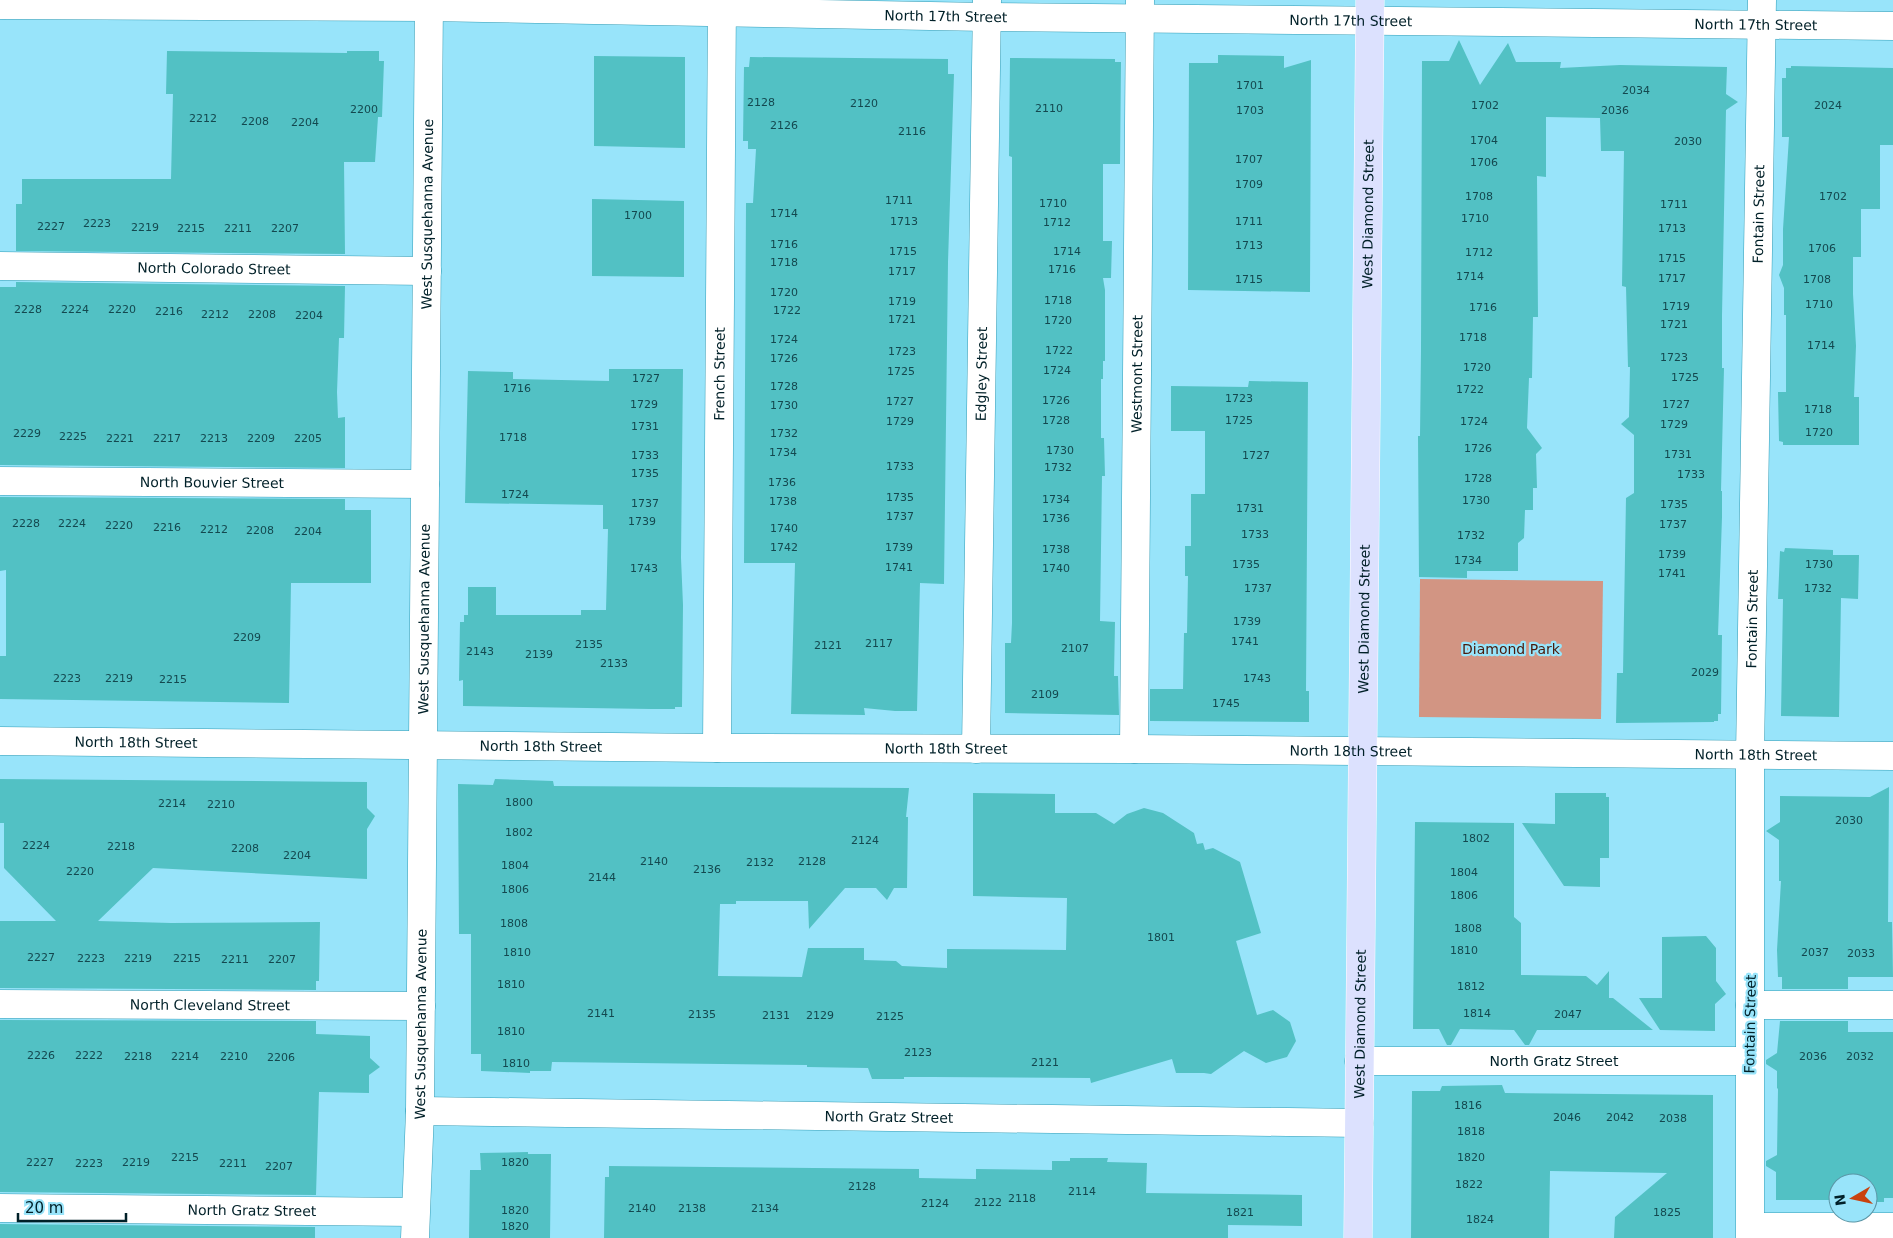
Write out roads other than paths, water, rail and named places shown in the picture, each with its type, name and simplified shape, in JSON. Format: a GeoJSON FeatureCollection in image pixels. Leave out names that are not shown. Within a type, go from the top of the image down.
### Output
{"type":"FeatureCollection","features":[{"type":"Feature","properties":{"kind":"main road","name":"West Diamond Street"},"geometry":{"type":"LineString","coordinates":[[1358,1238],[1369,10]]}},
{"type":"Feature","properties":{"kind":"street","name":"North 17th Street"},"geometry":{"type":"LineString","coordinates":[[0,5],[429,4],[1762,12],[1893,26]]}},
{"type":"Feature","properties":{"kind":"street","name":"West Susquehanna Avenue"},"geometry":{"type":"LineString","coordinates":[[415,1225],[420,1111],[429,4]]}},
{"type":"Feature","properties":{"kind":"street","name":"French Street"},"geometry":{"type":"LineString","coordinates":[[717,748],[722,6]]}},
{"type":"Feature","properties":{"kind":"street","name":"Edgley Street"},"geometry":{"type":"LineString","coordinates":[[976,749],[987,8]]}},
{"type":"Feature","properties":{"kind":"street","name":"Westmont Street"},"geometry":{"type":"LineString","coordinates":[[1134,749],[1140,9]]}},
{"type":"Feature","properties":{"kind":"street","name":"Fontain Street"},"geometry":{"type":"LineString","coordinates":[[1750,1233],[1750,755],[1762,12]]}},
{"type":"Feature","properties":{"kind":"street","name":"North Colorado Street"},"geometry":{"type":"LineString","coordinates":[[0,266],[427,271]]}},
{"type":"Feature","properties":{"kind":"street","name":"North Bouvier Street"},"geometry":{"type":"LineString","coordinates":[[0,481],[425,484]]}},
{"type":"Feature","properties":{"kind":"street","name":"North 18th Street"},"geometry":{"type":"LineString","coordinates":[[0,741],[1893,756]]}},
{"type":"Feature","properties":{"kind":"street","name":"North Cleveland Street"},"geometry":{"type":"LineString","coordinates":[[0,1004],[421,1006]]}},
{"type":"Feature","properties":{"kind":"street"},"geometry":{"type":"LineString","coordinates":[[1750,1005],[1893,1005]]}},
{"type":"Feature","properties":{"kind":"street","name":"North Gratz Street"},"geometry":{"type":"LineString","coordinates":[[1359,1061],[1749,1061]]}},
{"type":"Feature","properties":{"kind":"street","name":"North Gratz Street"},"geometry":{"type":"LineString","coordinates":[[420,1111],[1359,1123]]}},
{"type":"Feature","properties":{"kind":"street","name":"North Gratz Street"},"geometry":{"type":"LineString","coordinates":[[0,1208],[415,1225]]}},
{"type":"Feature","properties":{"kind":"street"},"geometry":{"type":"LineString","coordinates":[[1750,1233],[1893,1227]]}},
{"type":"Feature","properties":{"kind":"park label","name":"Diamond Park"},"geometry":{"type":"Point","coordinates":[1511,649]}}]}
